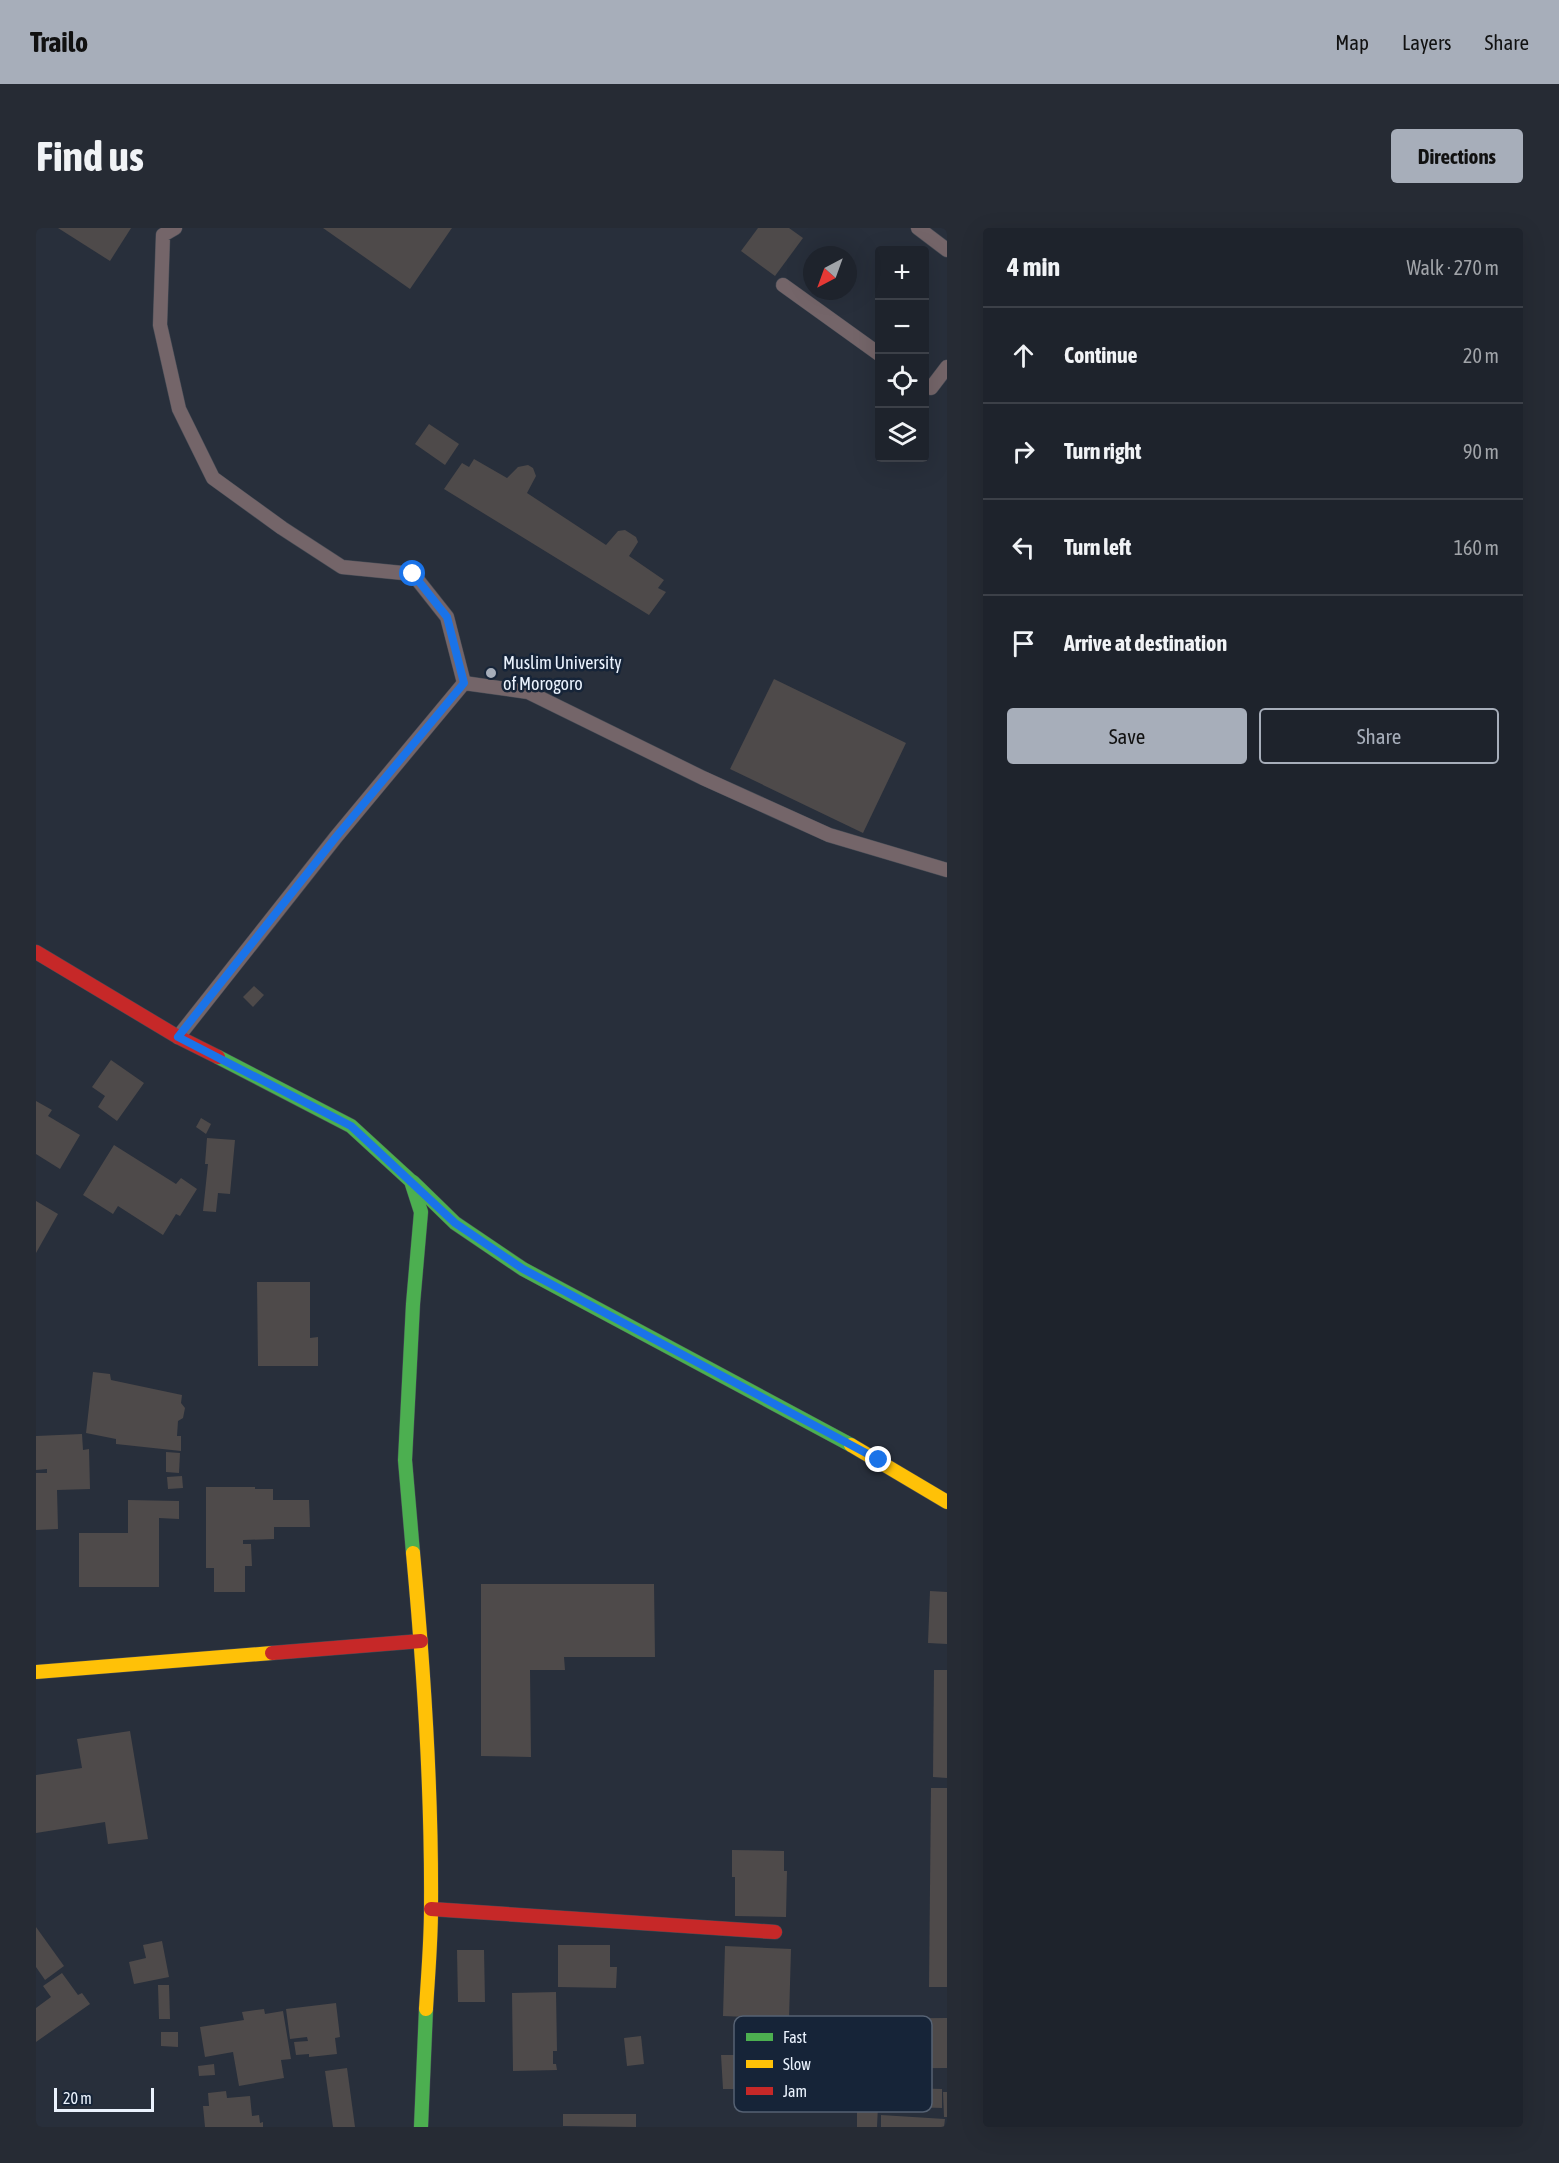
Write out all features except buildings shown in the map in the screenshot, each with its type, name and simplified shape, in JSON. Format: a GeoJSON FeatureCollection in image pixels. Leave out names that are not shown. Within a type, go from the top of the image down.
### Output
{"type":"FeatureCollection","features":[{"type":"Feature","properties":{"kind":"street"},"geometry":{"type":"LineString","coordinates":[[36,952],[178,1037],[351,1126],[455,1223],[523,1269],[879,1460],[947,1503]]}},
{"type":"Feature","properties":{"kind":"street"},"geometry":{"type":"LineString","coordinates":[[411,1180],[421,1212],[413,1304],[405,1460],[421,1641],[427,1763],[430,1909],[421,2127]]}},
{"type":"Feature","properties":{"kind":"street"},"geometry":{"type":"LineString","coordinates":[[36,1672],[421,1641]]}},
{"type":"Feature","properties":{"kind":"street"},"geometry":{"type":"LineString","coordinates":[[430,1909],[775,1932]]}},
{"type":"Feature","properties":{"kind":"lane"},"geometry":{"type":"LineString","coordinates":[[175,228],[163,235],[160,325],[179,409],[213,478],[282,528],[342,567],[413,574],[447,617],[464,683]]}},
{"type":"Feature","properties":{"kind":"lane"},"geometry":{"type":"LineString","coordinates":[[918,228],[947,250]]}},
{"type":"Feature","properties":{"kind":"lane"},"geometry":{"type":"LineString","coordinates":[[783,285],[875,351]]}},
{"type":"Feature","properties":{"kind":"lane"},"geometry":{"type":"LineString","coordinates":[[929,387],[931,388],[947,367]]}},
{"type":"Feature","properties":{"kind":"lane"},"geometry":{"type":"LineString","coordinates":[[464,683],[528,692],[703,778],[829,835],[947,870]]}},
{"type":"Feature","properties":{"kind":"lane"},"geometry":{"type":"LineString","coordinates":[[178,1037],[336,837],[464,683]]}},
{"type":"Feature","properties":{"kind":"traffic: fast"},"geometry":{"type":"LineString","coordinates":[[218,1057],[351,1126],[411,1181],[421,1212],[413,1304],[405,1460],[413,1553]]}},
{"type":"Feature","properties":{"kind":"traffic: fast"},"geometry":{"type":"LineString","coordinates":[[413,1182],[455,1223],[523,1269],[851,1445]]}},
{"type":"Feature","properties":{"kind":"traffic: fast"},"geometry":{"type":"LineString","coordinates":[[421,2127],[426,2009]]}},
{"type":"Feature","properties":{"kind":"traffic: slow"},"geometry":{"type":"LineString","coordinates":[[851,1445],[947,1502]]}},
{"type":"Feature","properties":{"kind":"traffic: slow"},"geometry":{"type":"LineString","coordinates":[[413,1553],[429,1775],[431,1921],[426,2009]]}},
{"type":"Feature","properties":{"kind":"traffic: slow"},"geometry":{"type":"LineString","coordinates":[[36,1672],[272,1653]]}},
{"type":"Feature","properties":{"kind":"traffic: jam"},"geometry":{"type":"LineString","coordinates":[[36,952],[178,1037],[218,1057]]}},
{"type":"Feature","properties":{"kind":"traffic: jam"},"geometry":{"type":"LineString","coordinates":[[272,1653],[421,1641]]}},
{"type":"Feature","properties":{"kind":"traffic: jam"},"geometry":{"type":"LineString","coordinates":[[431,1909],[775,1932]]}},
{"type":"Feature","properties":{"kind":"place","name":"Muslim University of Morogoro"},"geometry":{"type":"Point","coordinates":[491,673]}},
{"type":"Feature","properties":{"kind":"route"},"geometry":{"type":"LineString","coordinates":[[413,574],[447,617],[464,683],[336,837],[178,1037],[351,1126],[455,1223],[523,1269],[879,1460]]}}]}
